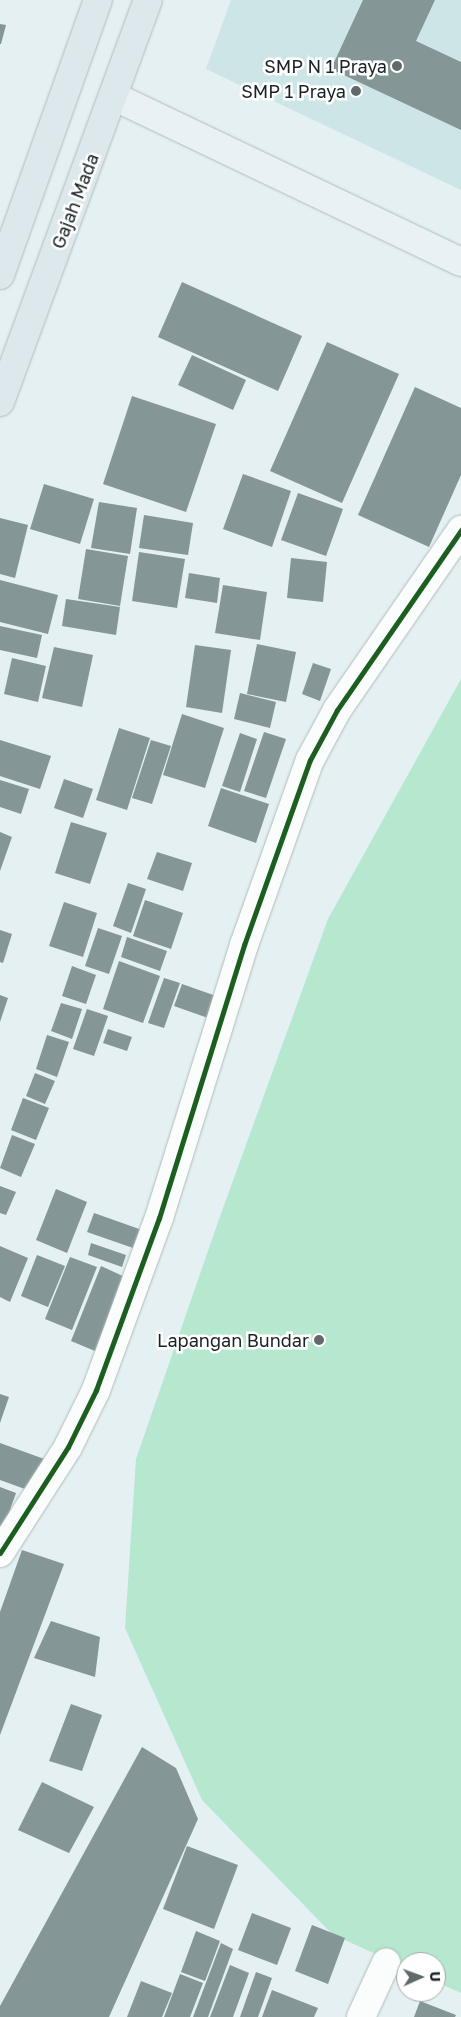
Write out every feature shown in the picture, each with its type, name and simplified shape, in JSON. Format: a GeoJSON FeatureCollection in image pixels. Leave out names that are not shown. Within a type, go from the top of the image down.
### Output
{"type":"FeatureCollection","features":[{"type":"Feature","properties":{"kind":"highway"},"geometry":{"type":"LineString","coordinates":[[0,275],[98,0]]}},
{"type":"Feature","properties":{"kind":"highway","name":"Gajah Mada"},"geometry":{"type":"LineString","coordinates":[[0,402],[115,97],[148,0]]}},
{"type":"Feature","properties":{"kind":"main road"},"geometry":{"type":"LineString","coordinates":[[115,97],[461,262]]}},
{"type":"Feature","properties":{"kind":"street"},"geometry":{"type":"LineString","coordinates":[[0,1553],[64,1454],[96,1390],[159,1218],[244,945],[310,760],[336,710],[461,530]]}},
{"type":"Feature","properties":{"kind":"street"},"geometry":{"type":"LineString","coordinates":[[361,2017],[386,1963]]}},
{"type":"Feature","properties":{"kind":"shaded area","name":"SMP 1 Praya"},"geometry":{"type":"Polygon","coordinates":[[[231,0],[461,0],[461,190],[206,69],[231,0]]]}},
{"type":"Feature","properties":{"kind":"green space","name":"Lapangan Bundar"},"geometry":{"type":"Polygon","coordinates":[[[461,679],[461,1993],[446,1986],[446,1952],[396,1952],[396,1963],[332,1934],[202,1800],[125,1628],[136,1459],[218,1222],[328,919],[461,679]]]}},
{"type":"Feature","properties":{"kind":"building","name":"SMP N 1 Praya"},"geometry":{"type":"Polygon","coordinates":[[[363,0],[435,0],[416,41],[461,62],[461,130],[331,69],[363,0]]]}},
{"type":"Feature","properties":{"kind":"building"},"geometry":{"type":"Polygon","coordinates":[[[0,24],[6,25],[1,44],[0,44],[0,24]]]}},
{"type":"Feature","properties":{"kind":"building"},"geometry":{"type":"Polygon","coordinates":[[[182,282],[302,336],[278,391],[158,337],[182,282]]]}},
{"type":"Feature","properties":{"kind":"building"},"geometry":{"type":"Polygon","coordinates":[[[327,342],[399,374],[342,503],[270,471],[327,342]]]}},
{"type":"Feature","properties":{"kind":"building"},"geometry":{"type":"Polygon","coordinates":[[[192,355],[246,380],[233,410],[178,385],[192,355]]]}},
{"type":"Feature","properties":{"kind":"building"},"geometry":{"type":"Polygon","coordinates":[[[415,387],[461,408],[461,475],[429,547],[358,515],[415,387]]]}},
{"type":"Feature","properties":{"kind":"building"},"geometry":{"type":"Polygon","coordinates":[[[132,396],[216,424],[186,512],[103,484],[132,396]]]}},
{"type":"Feature","properties":{"kind":"building"},"geometry":{"type":"Polygon","coordinates":[[[243,474],[291,491],[272,547],[223,529],[243,474]]]}},
{"type":"Feature","properties":{"kind":"building"},"geometry":{"type":"Polygon","coordinates":[[[44,484],[94,499],[80,544],[30,529],[44,484]]]}},
{"type":"Feature","properties":{"kind":"building"},"geometry":{"type":"Polygon","coordinates":[[[298,493],[343,509],[326,556],[281,540],[298,493]]]}},
{"type":"Feature","properties":{"kind":"building"},"geometry":{"type":"Polygon","coordinates":[[[99,502],[137,508],[130,554],[91,548],[99,502]]]}},
{"type":"Feature","properties":{"kind":"building"},"geometry":{"type":"Polygon","coordinates":[[[144,515],[193,523],[188,555],[139,548],[144,515]]]}},
{"type":"Feature","properties":{"kind":"building"},"geometry":{"type":"Polygon","coordinates":[[[0,518],[28,525],[15,578],[0,574],[0,518]]]}},
{"type":"Feature","properties":{"kind":"building"},"geometry":{"type":"Polygon","coordinates":[[[86,549],[128,556],[120,606],[78,599],[86,549]]]}},
{"type":"Feature","properties":{"kind":"building"},"geometry":{"type":"Polygon","coordinates":[[[139,552],[185,559],[177,608],[132,601],[139,552]]]}},
{"type":"Feature","properties":{"kind":"building"},"geometry":{"type":"Polygon","coordinates":[[[291,558],[327,562],[323,602],[287,598],[291,558]]]}},
{"type":"Feature","properties":{"kind":"building"},"geometry":{"type":"Polygon","coordinates":[[[189,573],[220,578],[217,603],[185,598],[189,573]]]}},
{"type":"Feature","properties":{"kind":"building"},"geometry":{"type":"Polygon","coordinates":[[[0,580],[58,595],[48,634],[0,622],[0,580]]]}},
{"type":"Feature","properties":{"kind":"building"},"geometry":{"type":"Polygon","coordinates":[[[223,585],[267,592],[260,640],[215,633],[223,585]]]}},
{"type":"Feature","properties":{"kind":"building"},"geometry":{"type":"Polygon","coordinates":[[[66,599],[120,607],[116,635],[62,626],[66,599]]]}},
{"type":"Feature","properties":{"kind":"building"},"geometry":{"type":"Polygon","coordinates":[[[0,626],[42,635],[37,658],[0,650],[0,626]]]}},
{"type":"Feature","properties":{"kind":"building"},"geometry":{"type":"Polygon","coordinates":[[[257,644],[296,652],[286,702],[247,694],[257,644]]]}},
{"type":"Feature","properties":{"kind":"building"},"geometry":{"type":"Polygon","coordinates":[[[195,645],[231,650],[222,713],[186,707],[195,645]]]}},
{"type":"Feature","properties":{"kind":"building"},"geometry":{"type":"Polygon","coordinates":[[[54,647],[93,655],[82,707],[42,698],[54,647]]]}},
{"type":"Feature","properties":{"kind":"building"},"geometry":{"type":"Polygon","coordinates":[[[12,658],[46,666],[38,702],[4,694],[12,658]]]}},
{"type":"Feature","properties":{"kind":"building"},"geometry":{"type":"Polygon","coordinates":[[[313,663],[331,669],[320,701],[302,694],[313,663]]]}},
{"type":"Feature","properties":{"kind":"building"},"geometry":{"type":"Polygon","coordinates":[[[240,693],[276,702],[270,728],[234,719],[240,693]]]}},
{"type":"Feature","properties":{"kind":"building"},"geometry":{"type":"Polygon","coordinates":[[[182,714],[224,728],[205,788],[163,775],[182,714]]]}},
{"type":"Feature","properties":{"kind":"building"},"geometry":{"type":"Polygon","coordinates":[[[119,728],[150,738],[127,810],[96,800],[119,728]]]}},
{"type":"Feature","properties":{"kind":"building"},"geometry":{"type":"Polygon","coordinates":[[[264,732],[286,739],[266,798],[244,791],[264,732]]]}},
{"type":"Feature","properties":{"kind":"building"},"geometry":{"type":"Polygon","coordinates":[[[240,733],[257,739],[240,792],[222,786],[240,733]]]}},
{"type":"Feature","properties":{"kind":"building"},"geometry":{"type":"Polygon","coordinates":[[[0,740],[51,756],[40,789],[0,776],[0,740]]]}},
{"type":"Feature","properties":{"kind":"building"},"geometry":{"type":"Polygon","coordinates":[[[151,740],[171,746],[152,804],[132,798],[151,740]]]}},
{"type":"Feature","properties":{"kind":"building"},"geometry":{"type":"Polygon","coordinates":[[[64,779],[93,789],[83,818],[54,808],[64,779]]]}},
{"type":"Feature","properties":{"kind":"building"},"geometry":{"type":"Polygon","coordinates":[[[0,780],[29,789],[21,814],[0,807],[0,780]]]}},
{"type":"Feature","properties":{"kind":"building"},"geometry":{"type":"Polygon","coordinates":[[[221,788],[269,804],[256,843],[208,826],[221,788]]]}},
{"type":"Feature","properties":{"kind":"building"},"geometry":{"type":"Polygon","coordinates":[[[71,822],[107,833],[90,884],[55,873],[71,822]]]}},
{"type":"Feature","properties":{"kind":"building"},"geometry":{"type":"Polygon","coordinates":[[[0,832],[12,837],[0,871],[0,832]]]}},
{"type":"Feature","properties":{"kind":"building"},"geometry":{"type":"Polygon","coordinates":[[[157,852],[192,863],[183,891],[147,879],[157,852]]]}},
{"type":"Feature","properties":{"kind":"building"},"geometry":{"type":"Polygon","coordinates":[[[128,883],[146,889],[131,933],[113,926],[128,883]]]}},
{"type":"Feature","properties":{"kind":"building"},"geometry":{"type":"Polygon","coordinates":[[[145,900],[183,913],[171,949],[133,936],[145,900]]]}},
{"type":"Feature","properties":{"kind":"building"},"geometry":{"type":"Polygon","coordinates":[[[64,902],[97,913],[83,957],[49,946],[64,902]]]}},
{"type":"Feature","properties":{"kind":"building"},"geometry":{"type":"Polygon","coordinates":[[[98,928],[122,936],[109,974],[85,966],[98,928]]]}},
{"type":"Feature","properties":{"kind":"building"},"geometry":{"type":"Polygon","coordinates":[[[0,930],[12,934],[3,963],[0,962],[0,930]]]}},
{"type":"Feature","properties":{"kind":"building"},"geometry":{"type":"Polygon","coordinates":[[[127,937],[167,951],[160,971],[121,957],[127,937]]]}},
{"type":"Feature","properties":{"kind":"building"},"geometry":{"type":"Polygon","coordinates":[[[119,961],[160,976],[143,1023],[103,1009],[119,961]]]}},
{"type":"Feature","properties":{"kind":"building"},"geometry":{"type":"Polygon","coordinates":[[[72,966],[96,975],[86,1004],[62,996],[72,966]]]}},
{"type":"Feature","properties":{"kind":"building"},"geometry":{"type":"Polygon","coordinates":[[[164,978],[180,983],[164,1028],[148,1023],[164,978]]]}},
{"type":"Feature","properties":{"kind":"building"},"geometry":{"type":"Polygon","coordinates":[[[182,984],[216,996],[208,1018],[174,1006],[182,984]]]}},
{"type":"Feature","properties":{"kind":"building"},"geometry":{"type":"Polygon","coordinates":[[[0,995],[8,998],[0,1022],[0,995]]]}},
{"type":"Feature","properties":{"kind":"building"},"geometry":{"type":"Polygon","coordinates":[[[61,1003],[82,1009],[72,1039],[51,1031],[61,1003]]]}},
{"type":"Feature","properties":{"kind":"building"},"geometry":{"type":"Polygon","coordinates":[[[87,1009],[108,1016],[94,1056],[73,1049],[87,1009]]]}},
{"type":"Feature","properties":{"kind":"building"},"geometry":{"type":"Polygon","coordinates":[[[108,1029],[132,1037],[127,1051],[103,1043],[108,1029]]]}},
{"type":"Feature","properties":{"kind":"building"},"geometry":{"type":"Polygon","coordinates":[[[47,1035],[69,1042],[57,1077],[36,1069],[47,1035]]]}},
{"type":"Feature","properties":{"kind":"building"},"geometry":{"type":"Polygon","coordinates":[[[35,1073],[55,1081],[45,1104],[26,1096],[35,1073]]]}},
{"type":"Feature","properties":{"kind":"building"},"geometry":{"type":"Polygon","coordinates":[[[23,1098],[49,1108],[36,1140],[11,1130],[23,1098]]]}},
{"type":"Feature","properties":{"kind":"building"},"geometry":{"type":"Polygon","coordinates":[[[12,1135],[35,1144],[21,1177],[0,1168],[12,1135]]]}},
{"type":"Feature","properties":{"kind":"building"},"geometry":{"type":"Polygon","coordinates":[[[0,1186],[16,1192],[6,1215],[0,1213],[0,1186]]]}},
{"type":"Feature","properties":{"kind":"building"},"geometry":{"type":"Polygon","coordinates":[[[56,1189],[87,1202],[67,1253],[36,1240],[56,1189]]]}},
{"type":"Feature","properties":{"kind":"building"},"geometry":{"type":"Polygon","coordinates":[[[94,1213],[142,1230],[136,1249],[87,1232],[94,1213]]]}},
{"type":"Feature","properties":{"kind":"building"},"geometry":{"type":"Polygon","coordinates":[[[91,1243],[126,1255],[122,1267],[88,1255],[91,1243]]]}},
{"type":"Feature","properties":{"kind":"building"},"geometry":{"type":"Polygon","coordinates":[[[0,1246],[28,1258],[10,1302],[0,1297],[0,1246]]]}},
{"type":"Feature","properties":{"kind":"building"},"geometry":{"type":"Polygon","coordinates":[[[37,1255],[65,1266],[48,1307],[21,1296],[37,1255]]]}},
{"type":"Feature","properties":{"kind":"building"},"geometry":{"type":"Polygon","coordinates":[[[70,1257],[97,1267],[72,1330],[45,1319],[70,1257]]]}},
{"type":"Feature","properties":{"kind":"building"},"geometry":{"type":"Polygon","coordinates":[[[101,1266],[125,1277],[95,1351],[71,1341],[101,1266]]]}},
{"type":"Feature","properties":{"kind":"building"},"geometry":{"type":"Polygon","coordinates":[[[0,1394],[9,1397],[0,1423],[0,1394]]]}},
{"type":"Feature","properties":{"kind":"building"},"geometry":{"type":"Polygon","coordinates":[[[0,1443],[47,1460],[36,1493],[0,1480],[0,1443]]]}},
{"type":"Feature","properties":{"kind":"building"},"geometry":{"type":"Polygon","coordinates":[[[0,1487],[16,1493],[0,1538],[0,1487]]]}},
{"type":"Feature","properties":{"kind":"building"},"geometry":{"type":"Polygon","coordinates":[[[22,1550],[64,1564],[0,1735],[0,1612],[22,1550]]]}},
{"type":"Feature","properties":{"kind":"building"},"geometry":{"type":"Polygon","coordinates":[[[51,1621],[100,1637],[95,1677],[34,1658],[51,1621]]]}},
{"type":"Feature","properties":{"kind":"building"},"geometry":{"type":"Polygon","coordinates":[[[71,1704],[102,1715],[82,1771],[49,1761],[71,1704]]]}},
{"type":"Feature","properties":{"kind":"building"},"geometry":{"type":"Polygon","coordinates":[[[142,1747],[176,1768],[198,1819],[109,2017],[0,2017],[0,2006],[142,1747]]]}},
{"type":"Feature","properties":{"kind":"building"},"geometry":{"type":"Polygon","coordinates":[[[42,1782],[94,1807],[69,1853],[18,1830],[42,1782]]]}},
{"type":"Feature","properties":{"kind":"building"},"geometry":{"type":"Polygon","coordinates":[[[187,1846],[238,1865],[214,1929],[163,1909],[187,1846]]]}},
{"type":"Feature","properties":{"kind":"building"},"geometry":{"type":"Polygon","coordinates":[[[252,1913],[291,1928],[277,1965],[238,1950],[252,1913]]]}},
{"type":"Feature","properties":{"kind":"building"},"geometry":{"type":"Polygon","coordinates":[[[312,1925],[345,1938],[328,1984],[295,1971],[312,1925]]]}},
{"type":"Feature","properties":{"kind":"building"},"geometry":{"type":"Polygon","coordinates":[[[196,1931],[220,1941],[205,1981],[181,1972],[196,1931]]]}},
{"type":"Feature","properties":{"kind":"building"},"geometry":{"type":"Polygon","coordinates":[[[221,1943],[233,1949],[208,2017],[193,2017],[221,1943]]]}},
{"type":"Feature","properties":{"kind":"building"},"geometry":{"type":"Polygon","coordinates":[[[230,1965],[249,1973],[233,2017],[210,2017],[230,1965]]]}},
{"type":"Feature","properties":{"kind":"building"},"geometry":{"type":"Polygon","coordinates":[[[256,1972],[272,1978],[258,2017],[240,2017],[256,1972]]]}},
{"type":"Feature","properties":{"kind":"building"},"geometry":{"type":"Polygon","coordinates":[[[180,1974],[203,1983],[190,2017],[164,2017],[180,1974]]]}},
{"type":"Feature","properties":{"kind":"building"},"geometry":{"type":"Polygon","coordinates":[[[141,1981],[172,1993],[162,2017],[127,2017],[141,1981]]]}},
{"type":"Feature","properties":{"kind":"building"},"geometry":{"type":"Polygon","coordinates":[[[272,1990],[318,2008],[314,2017],[262,2017],[272,1990]]]}},
{"type":"Feature","properties":{"kind":"building"},"geometry":{"type":"Polygon","coordinates":[[[420,2002],[456,2015],[455,2017],[414,2017],[420,2002]]]}},
{"type":"Feature","properties":{"kind":"cycle path"},"geometry":{"type":"LineString","coordinates":[[0,1553],[68,1447],[96,1390],[159,1218],[244,945],[310,760],[337,710],[461,530]]}},
{"type":"Feature","properties":{"kind":"place","name":"SMP N 1 Praya"},"geometry":{"type":"Point","coordinates":[397,66]}},
{"type":"Feature","properties":{"kind":"place","name":"SMP 1 Praya"},"geometry":{"type":"Point","coordinates":[356,91]}},
{"type":"Feature","properties":{"kind":"place","name":"Lapangan Bundar"},"geometry":{"type":"Point","coordinates":[319,1340]}}]}
